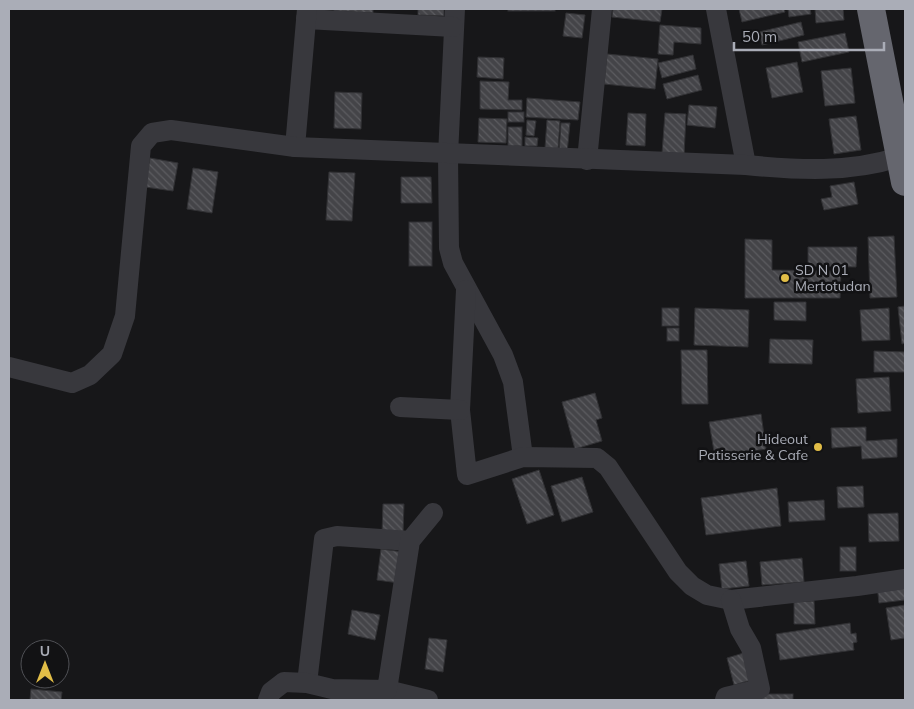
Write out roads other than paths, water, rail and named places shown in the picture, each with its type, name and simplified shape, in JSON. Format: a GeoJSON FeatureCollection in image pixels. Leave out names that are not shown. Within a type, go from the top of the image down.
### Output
{"type":"FeatureCollection","features":[{"type":"Feature","properties":{"kind":"highway"},"geometry":{"type":"LineString","coordinates":[[871,9],[902,170]]}},
{"type":"Feature","properties":{"kind":"street"},"geometry":{"type":"LineString","coordinates":[[587,160],[602,9]]}},
{"type":"Feature","properties":{"kind":"street"},"geometry":{"type":"LineString","coordinates":[[716,9],[746,165]]}},
{"type":"Feature","properties":{"kind":"street"},"geometry":{"type":"LineString","coordinates":[[294,147],[307,14],[454,18],[448,154],[449,248],[453,263],[503,355],[513,382],[523,457]]}},
{"type":"Feature","properties":{"kind":"street"},"geometry":{"type":"LineString","coordinates":[[9,367],[72,382],[90,375],[112,354],[125,316],[141,146],[152,133],[171,130],[294,147],[821,169],[881,163],[902,170]]}},
{"type":"Feature","properties":{"kind":"street"},"geometry":{"type":"LineString","coordinates":[[470,295],[460,410],[467,475],[523,457],[597,458],[608,467],[678,572],[692,586],[707,595],[731,600],[858,586],[905,578]]}},
{"type":"Feature","properties":{"kind":"street"},"geometry":{"type":"LineString","coordinates":[[400,407],[460,410]]}},
{"type":"Feature","properties":{"kind":"street"},"geometry":{"type":"LineString","coordinates":[[386,690],[410,541],[433,513]]}},
{"type":"Feature","properties":{"kind":"street"},"geometry":{"type":"LineString","coordinates":[[307,683],[324,538],[337,536],[410,541]]}},
{"type":"Feature","properties":{"kind":"street"},"geometry":{"type":"LineString","coordinates":[[725,700],[726,697],[760,689],[751,648],[740,629],[731,600]]}},
{"type":"Feature","properties":{"kind":"street"},"geometry":{"type":"LineString","coordinates":[[268,700],[272,692],[284,682],[307,683],[332,688],[386,690],[428,700]]}},
{"type":"Feature","properties":{"kind":"place","name":"SD N 01 Mertotudan"},"geometry":{"type":"Point","coordinates":[785,278]}},
{"type":"Feature","properties":{"kind":"place","name":"Hideout Patisserie & Cafe"},"geometry":{"type":"Point","coordinates":[818,447]}}]}
